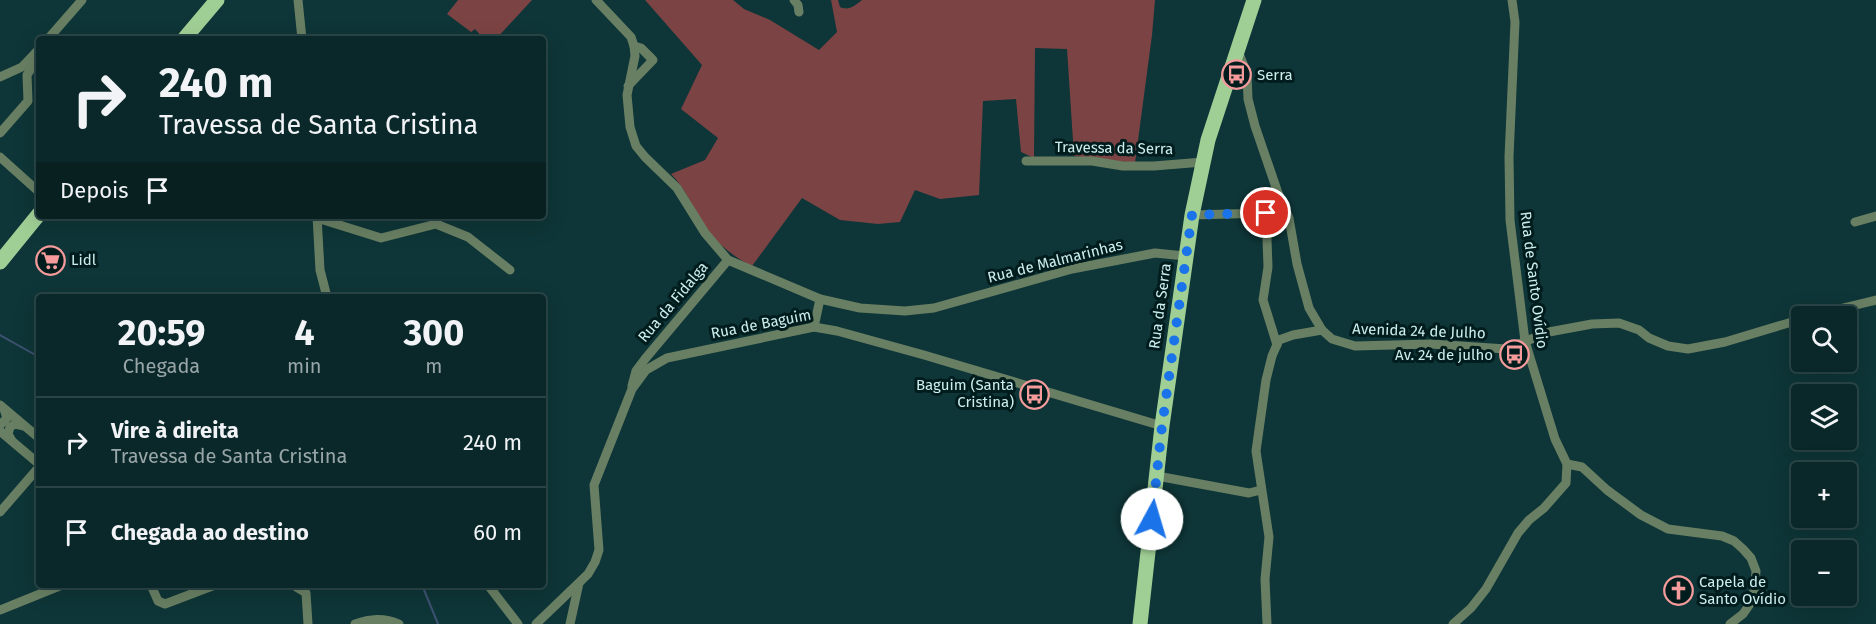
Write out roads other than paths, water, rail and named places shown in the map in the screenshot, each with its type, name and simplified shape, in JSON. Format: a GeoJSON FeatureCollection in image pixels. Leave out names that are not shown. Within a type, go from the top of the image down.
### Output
{"type":"FeatureCollection","features":[{"type":"Feature","properties":{"kind":"main road"},"geometry":{"type":"LineString","coordinates":[[187,36],[217,0]]}},
{"type":"Feature","properties":{"kind":"main road","name":"Rua da Serra"},"geometry":{"type":"LineString","coordinates":[[1140,624],[1162,426],[1192,215],[1203,162],[1238,51],[1250,3]]}},
{"type":"Feature","properties":{"kind":"main road"},"geometry":{"type":"LineString","coordinates":[[0,262],[36,218]]}},
{"type":"Feature","properties":{"kind":"street"},"geometry":{"type":"LineString","coordinates":[[51,36],[82,0]]}},
{"type":"Feature","properties":{"kind":"street"},"geometry":{"type":"LineString","coordinates":[[298,0],[302,36]]}},
{"type":"Feature","properties":{"kind":"street"},"geometry":{"type":"LineString","coordinates":[[596,0],[631,37],[634,46],[641,48],[653,60],[628,86]]}},
{"type":"Feature","properties":{"kind":"street"},"geometry":{"type":"LineString","coordinates":[[794,0],[799,12]]}},
{"type":"Feature","properties":{"kind":"street","name":"Rua de Santo Ovídio"},"geometry":{"type":"LineString","coordinates":[[1512,0],[1515,22],[1509,157],[1510,220],[1525,341],[1555,439],[1567,464]]}},
{"type":"Feature","properties":{"kind":"street","name":"Rua da Fidalga"},"geometry":{"type":"LineString","coordinates":[[632,390],[636,371],[728,260],[705,233],[677,188],[645,158],[636,146],[630,127],[628,86],[635,56],[634,46]]}},
{"type":"Feature","properties":{"kind":"street"},"geometry":{"type":"LineString","coordinates":[[1238,51],[1247,74],[1248,99],[1255,126],[1289,218],[1297,264],[1309,308],[1322,330],[1293,335],[1280,340],[1272,356],[1266,380],[1256,451],[1269,537],[1264,579],[1267,624]]}},
{"type":"Feature","properties":{"kind":"street"},"geometry":{"type":"LineString","coordinates":[[1,77],[22,67],[36,52]]}},
{"type":"Feature","properties":{"kind":"street"},"geometry":{"type":"LineString","coordinates":[[0,133],[28,101],[27,75],[36,61]]}},
{"type":"Feature","properties":{"kind":"street"},"geometry":{"type":"LineString","coordinates":[[1,77],[24,73],[27,75]]}},
{"type":"Feature","properties":{"kind":"street"},"geometry":{"type":"LineString","coordinates":[[0,157],[36,189]]}},
{"type":"Feature","properties":{"kind":"street","name":"Travessa da Serra"},"geometry":{"type":"LineString","coordinates":[[1026,161],[1092,161],[1123,166],[1203,162]]}},
{"type":"Feature","properties":{"kind":"street"},"geometry":{"type":"LineString","coordinates":[[1277,345],[1263,300],[1268,267],[1266,213],[1278,193]]}},
{"type":"Feature","properties":{"kind":"street"},"geometry":{"type":"LineString","coordinates":[[1192,215],[1266,213]]}},
{"type":"Feature","properties":{"kind":"street"},"geometry":{"type":"LineString","coordinates":[[1855,222],[1876,216]]}},
{"type":"Feature","properties":{"kind":"street"},"geometry":{"type":"LineString","coordinates":[[317,219],[320,270],[326,294]]}},
{"type":"Feature","properties":{"kind":"street"},"geometry":{"type":"LineString","coordinates":[[323,219],[381,238],[436,224],[468,237],[510,270]]}},
{"type":"Feature","properties":{"kind":"street","name":"Rua de Malmarinhas"},"geometry":{"type":"LineString","coordinates":[[728,260],[820,299],[881,310],[905,311],[934,308],[1072,269],[1155,253],[1185,256]]}},
{"type":"Feature","properties":{"kind":"street"},"geometry":{"type":"LineString","coordinates":[[814,327],[820,299]]}},
{"type":"Feature","properties":{"kind":"street"},"geometry":{"type":"LineString","coordinates":[[1851,306],[1876,300]]}},
{"type":"Feature","properties":{"kind":"street","name":"Avenida 24 de Julho"},"geometry":{"type":"LineString","coordinates":[[1322,330],[1332,339],[1355,346],[1431,344],[1506,349],[1549,332],[1592,324],[1619,323],[1639,330],[1649,338],[1668,346],[1688,349],[1725,342],[1791,321]]}},
{"type":"Feature","properties":{"kind":"street","name":"Rua de Baguim"},"geometry":{"type":"LineString","coordinates":[[536,624],[579,582],[595,562],[599,550],[594,485],[632,390],[646,370],[667,358],[814,327],[924,355],[1162,426]]}},
{"type":"Feature","properties":{"kind":"street"},"geometry":{"type":"LineString","coordinates":[[0,425],[7,417],[2,407]]}},
{"type":"Feature","properties":{"kind":"street"},"geometry":{"type":"LineString","coordinates":[[2,407],[36,436]]}},
{"type":"Feature","properties":{"kind":"street"},"geometry":{"type":"LineString","coordinates":[[13,442],[8,434],[10,427],[18,424],[26,428]]}},
{"type":"Feature","properties":{"kind":"street"},"geometry":{"type":"LineString","coordinates":[[0,431],[36,462]]}},
{"type":"Feature","properties":{"kind":"street"},"geometry":{"type":"LineString","coordinates":[[1453,624],[1471,608],[1486,589],[1518,533],[1566,483],[1567,464],[1582,467],[1607,490],[1641,515],[1668,529],[1722,536],[1734,541],[1743,549],[1751,558],[1756,571],[1755,585],[1752,601],[1743,614],[1730,624]]}},
{"type":"Feature","properties":{"kind":"street"},"geometry":{"type":"LineString","coordinates":[[0,512],[36,469]]}},
{"type":"Feature","properties":{"kind":"street"},"geometry":{"type":"LineString","coordinates":[[1157,476],[1249,492],[1261,490]]}},
{"type":"Feature","properties":{"kind":"street"},"geometry":{"type":"LineString","coordinates":[[570,624],[579,582]]}},
{"type":"Feature","properties":{"kind":"street"},"geometry":{"type":"LineString","coordinates":[[0,610],[55,588]]}},
{"type":"Feature","properties":{"kind":"street"},"geometry":{"type":"LineString","coordinates":[[152,588],[158,601],[165,604],[207,588]]}},
{"type":"Feature","properties":{"kind":"street"},"geometry":{"type":"LineString","coordinates":[[298,588],[307,596],[308,624]]}},
{"type":"Feature","properties":{"kind":"street"},"geometry":{"type":"LineString","coordinates":[[490,588],[518,624]]}},
{"type":"Feature","properties":{"kind":"street"},"geometry":{"type":"LineString","coordinates":[[355,624],[370,619],[384,619],[399,624]]}},
{"type":"Feature","properties":{"kind":"waterway"},"geometry":{"type":"LineString","coordinates":[[0,335],[36,355]]}},
{"type":"Feature","properties":{"kind":"waterway"},"geometry":{"type":"LineString","coordinates":[[423,588],[438,624]]}},
{"type":"Feature","properties":{"kind":"place","name":"Serra"},"geometry":{"type":"Point","coordinates":[1236,75]}},
{"type":"Feature","properties":{"kind":"place","name":"Lidl"},"geometry":{"type":"Point","coordinates":[50,260]}},
{"type":"Feature","properties":{"kind":"place","name":"Av. 24 de julho"},"geometry":{"type":"Point","coordinates":[1514,355]}},
{"type":"Feature","properties":{"kind":"place","name":"Baguim (Santa Cristina)"},"geometry":{"type":"Point","coordinates":[1035,394]}},
{"type":"Feature","properties":{"kind":"place","name":"Capela de Santo Ovídio"},"geometry":{"type":"Point","coordinates":[1678,591]}}]}
